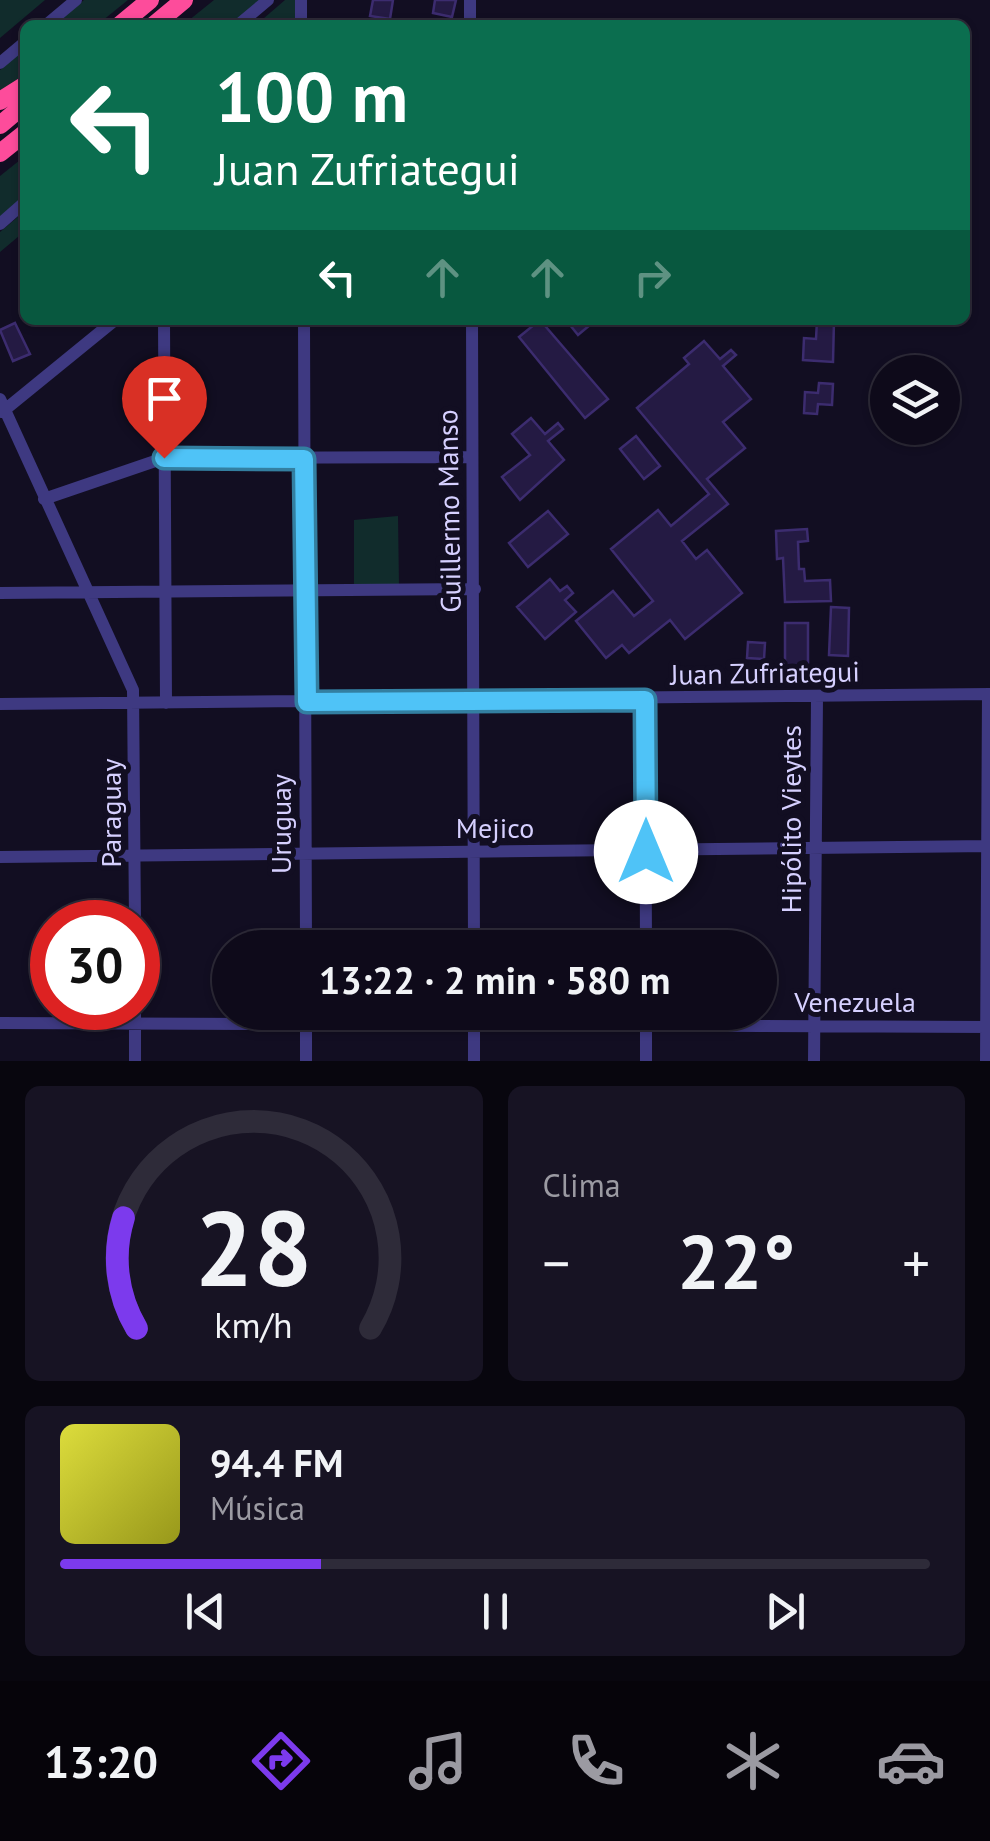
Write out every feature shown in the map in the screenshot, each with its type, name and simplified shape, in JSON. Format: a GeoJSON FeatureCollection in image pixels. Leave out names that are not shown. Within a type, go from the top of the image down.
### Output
{"type":"FeatureCollection","features":[{"type":"Feature","properties":{"kind":"highway"},"geometry":{"type":"LineString","coordinates":[[126,20],[150,0]]}},
{"type":"Feature","properties":{"kind":"highway"},"geometry":{"type":"LineString","coordinates":[[160,20],[184,0]]}},
{"type":"Feature","properties":{"kind":"highway"},"geometry":{"type":"LineString","coordinates":[[0,124],[20,108]]}},
{"type":"Feature","properties":{"kind":"highway"},"geometry":{"type":"LineString","coordinates":[[0,154],[20,137]]}},
{"type":"Feature","properties":{"kind":"street"},"geometry":{"type":"LineString","coordinates":[[52,20],[76,0]]}},
{"type":"Feature","properties":{"kind":"street"},"geometry":{"type":"LineString","coordinates":[[244,20],[268,0]]}},
{"type":"Feature","properties":{"kind":"street"},"geometry":{"type":"LineString","coordinates":[[0,63],[20,46]]}},
{"type":"Feature","properties":{"kind":"street"},"geometry":{"type":"LineString","coordinates":[[0,224],[20,206]]}},
{"type":"Feature","properties":{"kind":"street"},"geometry":{"type":"LineString","coordinates":[[109,325],[2,407],[136,704]]}},
{"type":"Feature","properties":{"kind":"street"},"geometry":{"type":"LineString","coordinates":[[164,325],[166,704]]}},
{"type":"Feature","properties":{"kind":"street","name":"Uruguay"},"geometry":{"type":"LineString","coordinates":[[304,325],[306,930]]}},
{"type":"Feature","properties":{"kind":"street","name":"Guillermo Manso"},"geometry":{"type":"LineString","coordinates":[[472,325],[474,930]]}},
{"type":"Feature","properties":{"kind":"street"},"geometry":{"type":"LineString","coordinates":[[44,499],[164,458],[472,458]]}},
{"type":"Feature","properties":{"kind":"street"},"geometry":{"type":"LineString","coordinates":[[0,594],[475,589]]}},
{"type":"Feature","properties":{"kind":"street"},"geometry":{"type":"LineString","coordinates":[[986,1061],[989,694]]}},
{"type":"Feature","properties":{"kind":"street","name":"Juan Zufriategui"},"geometry":{"type":"LineString","coordinates":[[0,704],[989,694]]}},
{"type":"Feature","properties":{"kind":"street","name":"Hipólito Vieytes"},"geometry":{"type":"LineString","coordinates":[[814,1061],[817,698]]}},
{"type":"Feature","properties":{"kind":"street"},"geometry":{"type":"LineString","coordinates":[[645,700],[646,930]]}},
{"type":"Feature","properties":{"kind":"street","name":"Paraguay"},"geometry":{"type":"LineString","coordinates":[[135,900],[136,704]]}},
{"type":"Feature","properties":{"kind":"street","name":"Mejico"},"geometry":{"type":"LineString","coordinates":[[0,857],[989,846]]}},
{"type":"Feature","properties":{"kind":"street","name":"Venezuela"},"geometry":{"type":"LineString","coordinates":[[160,1023],[212,1022]]}},
{"type":"Feature","properties":{"kind":"street","name":"Venezuela"},"geometry":{"type":"LineString","coordinates":[[0,1023],[30,1023]]}},
{"type":"Feature","properties":{"kind":"street","name":"Venezuela"},"geometry":{"type":"LineString","coordinates":[[777,1025],[988,1027]]}},
{"type":"Feature","properties":{"kind":"street"},"geometry":{"type":"LineString","coordinates":[[135,1030],[135,1061]]}},
{"type":"Feature","properties":{"kind":"street"},"geometry":{"type":"LineString","coordinates":[[306,1030],[306,1061]]}},
{"type":"Feature","properties":{"kind":"street"},"geometry":{"type":"LineString","coordinates":[[474,1030],[474,1061]]}},
{"type":"Feature","properties":{"kind":"street"},"geometry":{"type":"LineString","coordinates":[[646,1030],[646,1061]]}},
{"type":"Feature","properties":{"kind":"green space"},"geometry":{"type":"Polygon","coordinates":[[[0,0],[45,0],[20,20],[0,38],[0,0]]]}},
{"type":"Feature","properties":{"kind":"green space"},"geometry":{"type":"Polygon","coordinates":[[[84,0],[128,0],[103,20],[60,20],[84,0]]]}},
{"type":"Feature","properties":{"kind":"green space"},"geometry":{"type":"Polygon","coordinates":[[[214,0],[263,0],[238,20],[189,20],[214,0]]]}},
{"type":"Feature","properties":{"kind":"green space"},"geometry":{"type":"Polygon","coordinates":[[[285,0],[296,0],[296,20],[262,20],[285,0]]]}},
{"type":"Feature","properties":{"kind":"green space"},"geometry":{"type":"Polygon","coordinates":[[[20,53],[20,81],[0,94],[0,70],[20,53]]]}},
{"type":"Feature","properties":{"kind":"green space"},"geometry":{"type":"Polygon","coordinates":[[[20,160],[20,200],[0,217],[0,176],[20,160]]]}},
{"type":"Feature","properties":{"kind":"green space"},"geometry":{"type":"Polygon","coordinates":[[[20,215],[20,235],[0,252],[0,232],[20,215]]]}},
{"type":"Feature","properties":{"kind":"green space"},"geometry":{"type":"Polygon","coordinates":[[[398,516],[399,586],[354,587],[354,520],[398,516]]]}},
{"type":"Feature","properties":{"kind":"building"},"geometry":{"type":"Polygon","coordinates":[[[373,0],[393,0],[390,19],[370,16],[373,0]]]}},
{"type":"Feature","properties":{"kind":"building"},"geometry":{"type":"Polygon","coordinates":[[[435,0],[456,0],[452,17],[433,13],[435,0]]]}},
{"type":"Feature","properties":{"kind":"building"},"geometry":{"type":"Polygon","coordinates":[[[15,323],[30,354],[13,361],[0,330],[15,323]]]}},
{"type":"Feature","properties":{"kind":"building"},"geometry":{"type":"Polygon","coordinates":[[[534,325],[544,325],[608,399],[585,418],[519,337],[534,325]]]}},
{"type":"Feature","properties":{"kind":"building"},"geometry":{"type":"Polygon","coordinates":[[[570,325],[590,325],[578,335],[570,325]]]}},
{"type":"Feature","properties":{"kind":"building"},"geometry":{"type":"Polygon","coordinates":[[[817,325],[834,325],[833,362],[803,360],[804,338],[816,339],[817,325]]]}},
{"type":"Feature","properties":{"kind":"building"},"geometry":{"type":"Polygon","coordinates":[[[704,341],[720,359],[731,350],[736,355],[723,366],[751,399],[723,422],[745,448],[707,479],[728,504],[682,541],[696,559],[707,550],[742,593],[685,639],[670,620],[629,653],[622,645],[606,658],[576,621],[613,591],[634,616],[653,601],[611,549],[658,510],[671,526],[709,494],[637,408],[689,364],[684,358],[704,341]]]}},
{"type":"Feature","properties":{"kind":"building"},"geometry":{"type":"Polygon","coordinates":[[[819,383],[833,384],[832,405],[818,404],[817,414],[804,413],[805,392],[818,393],[819,383]]]}},
{"type":"Feature","properties":{"kind":"building"},"geometry":{"type":"Polygon","coordinates":[[[531,418],[545,434],[558,423],[563,429],[548,441],[564,460],[520,500],[502,477],[530,455],[512,434],[531,418]]]}},
{"type":"Feature","properties":{"kind":"building"},"geometry":{"type":"Polygon","coordinates":[[[636,436],[660,466],[644,479],[620,449],[636,436]]]}},
{"type":"Feature","properties":{"kind":"building"},"geometry":{"type":"Polygon","coordinates":[[[548,511],[568,534],[528,567],[509,543],[548,511]]]}},
{"type":"Feature","properties":{"kind":"building"},"geometry":{"type":"Polygon","coordinates":[[[807,529],[808,541],[798,542],[799,569],[804,569],[805,581],[830,580],[831,601],[785,602],[783,558],[777,559],[776,531],[807,529]]]}},
{"type":"Feature","properties":{"kind":"building"},"geometry":{"type":"Polygon","coordinates":[[[550,579],[560,591],[567,586],[573,593],[565,600],[576,612],[545,639],[517,607],[550,579]]]}},
{"type":"Feature","properties":{"kind":"building"},"geometry":{"type":"Polygon","coordinates":[[[831,607],[849,608],[848,656],[829,655],[831,607]]]}},
{"type":"Feature","properties":{"kind":"building"},"geometry":{"type":"Polygon","coordinates":[[[785,623],[808,623],[808,670],[785,669],[785,623]]]}},
{"type":"Feature","properties":{"kind":"building"},"geometry":{"type":"Polygon","coordinates":[[[748,642],[765,643],[764,659],[747,658],[748,642]]]}},
{"type":"Feature","properties":{"kind":"route"},"geometry":{"type":"LineString","coordinates":[[164,458],[304,459],[307,702],[645,700],[646,852]]}}]}
